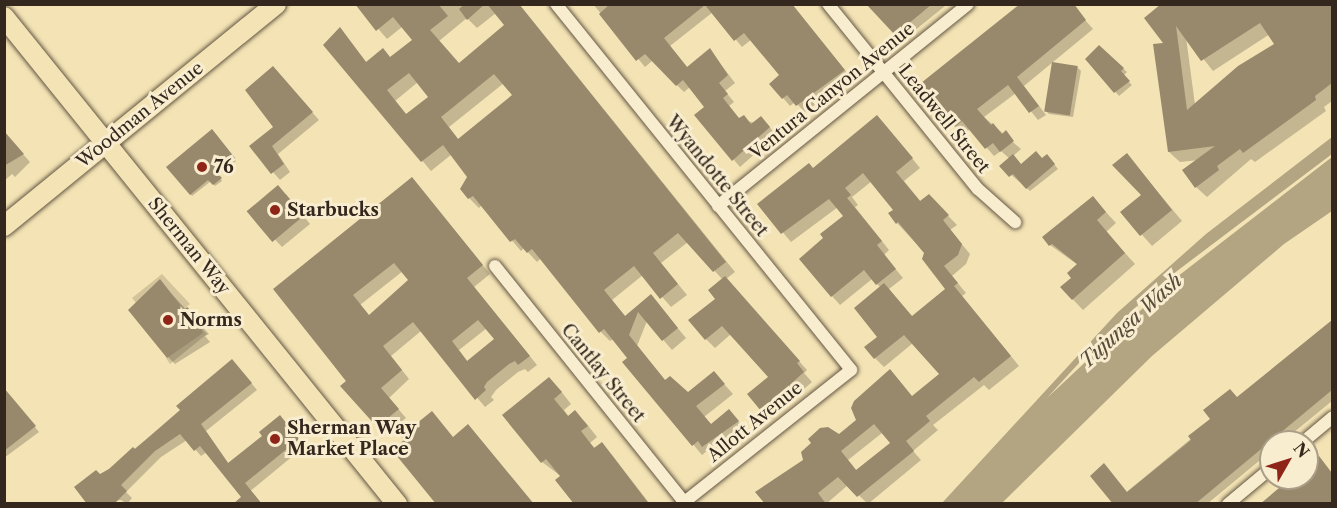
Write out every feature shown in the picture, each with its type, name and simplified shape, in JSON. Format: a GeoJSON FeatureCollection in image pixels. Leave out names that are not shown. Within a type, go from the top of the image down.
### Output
{"type":"FeatureCollection","features":[{"type":"Feature","properties":{"kind":"main road","name":"Woodman Avenue"},"geometry":{"type":"LineString","coordinates":[[4,226],[276,4]]}},
{"type":"Feature","properties":{"kind":"main road","name":"Sherman Way"},"geometry":{"type":"LineString","coordinates":[[4,17],[397,504]]}},
{"type":"Feature","properties":{"kind":"street","name":"Wyandotte Street"},"geometry":{"type":"LineString","coordinates":[[556,4],[851,370]]}},
{"type":"Feature","properties":{"kind":"street","name":"Leadwell Street"},"geometry":{"type":"LineString","coordinates":[[828,4],[978,189],[1015,222]]}},
{"type":"Feature","properties":{"kind":"street","name":"Ventura Canyon Avenue"},"geometry":{"type":"LineString","coordinates":[[718,206],[968,4]]}},
{"type":"Feature","properties":{"kind":"street","name":"Cantlay Street"},"geometry":{"type":"LineString","coordinates":[[495,266],[683,503]]}},
{"type":"Feature","properties":{"kind":"street","name":"Allott Avenue"},"geometry":{"type":"LineString","coordinates":[[683,503],[851,370]]}},
{"type":"Feature","properties":{"kind":"street"},"geometry":{"type":"LineString","coordinates":[[1318,430],[1332,418]]}},
{"type":"Feature","properties":{"kind":"street"},"geometry":{"type":"LineString","coordinates":[[1228,504],[1259,478]]}},
{"type":"Feature","properties":{"kind":"shaded area"},"geometry":{"type":"Polygon","coordinates":[[[162,274],[190,304],[184,309],[186,312],[136,303],[132,298],[162,274]]]}},
{"type":"Feature","properties":{"kind":"shaded area"},"geometry":{"type":"Polygon","coordinates":[[[201,328],[207,334],[170,364],[166,358],[201,328]]]}},
{"type":"Feature","properties":{"kind":"water","name":"Tujunga Wash"},"geometry":{"type":"Polygon","coordinates":[[[1332,137],[1332,154],[1177,271],[1100,340],[1047,398],[1173,280],[1332,157],[1332,211],[1284,244],[1152,356],[1002,503],[942,503],[1117,313],[1206,234],[1332,137]]]}},
{"type":"Feature","properties":{"kind":"building"},"geometry":{"type":"Polygon","coordinates":[[[355,4],[438,4],[448,16],[430,30],[459,63],[504,25],[487,4],[519,4],[726,262],[713,272],[678,233],[653,253],[678,284],[660,299],[634,266],[604,290],[625,316],[651,294],[678,328],[662,341],[638,312],[629,335],[665,380],[670,376],[688,392],[714,371],[725,384],[696,406],[711,424],[729,409],[739,421],[702,447],[698,441],[692,446],[622,362],[627,358],[604,329],[599,333],[532,249],[527,253],[515,239],[510,242],[473,196],[468,199],[460,189],[467,177],[443,145],[421,162],[323,45],[340,27],[366,62],[383,48],[390,57],[412,40],[393,17],[376,31],[355,4]],[[409,73],[387,90],[406,114],[428,97],[409,73]],[[494,74],[441,117],[458,139],[512,95],[494,74]]]}},
{"type":"Feature","properties":{"kind":"building"},"geometry":{"type":"Polygon","coordinates":[[[465,4],[485,4],[467,20],[459,9],[465,4]]]}},
{"type":"Feature","properties":{"kind":"building"},"geometry":{"type":"Polygon","coordinates":[[[610,4],[792,4],[845,70],[796,106],[787,95],[782,99],[769,84],[779,75],[744,33],[734,41],[705,5],[664,38],[687,67],[710,48],[728,75],[719,83],[728,94],[723,98],[739,118],[744,115],[751,124],[761,116],[770,127],[732,161],[694,115],[704,107],[683,80],[676,86],[645,54],[636,61],[599,14],[610,4]]]}},
{"type":"Feature","properties":{"kind":"building"},"geometry":{"type":"Polygon","coordinates":[[[866,4],[932,4],[895,35],[866,4]]]}},
{"type":"Feature","properties":{"kind":"building"},"geometry":{"type":"Polygon","coordinates":[[[1020,4],[1074,4],[1086,20],[1017,77],[1039,106],[1029,113],[1008,85],[977,109],[1002,134],[1006,130],[1014,141],[1000,152],[993,143],[985,149],[962,121],[955,127],[921,83],[1020,4]]]}},
{"type":"Feature","properties":{"kind":"building"},"geometry":{"type":"Polygon","coordinates":[[[1161,4],[1332,4],[1332,83],[1315,96],[1316,100],[1243,153],[1240,149],[1217,166],[1219,170],[1195,188],[1182,170],[1215,146],[1168,152],[1153,44],[1163,43],[1144,18],[1161,4]],[[1260,23],[1201,61],[1176,26],[1187,110],[1238,66],[1274,44],[1260,23]]]}},
{"type":"Feature","properties":{"kind":"building"},"geometry":{"type":"Polygon","coordinates":[[[1099,45],[1124,68],[1121,71],[1130,81],[1114,93],[1085,59],[1099,45]]]}},
{"type":"Feature","properties":{"kind":"building"},"geometry":{"type":"Polygon","coordinates":[[[1052,62],[1078,66],[1070,115],[1044,111],[1052,62]]]}},
{"type":"Feature","properties":{"kind":"building"},"geometry":{"type":"Polygon","coordinates":[[[273,66],[313,112],[272,146],[284,164],[271,174],[249,146],[273,127],[245,90],[273,66]]]}},
{"type":"Feature","properties":{"kind":"building"},"geometry":{"type":"Polygon","coordinates":[[[877,115],[913,158],[896,172],[920,201],[929,194],[949,215],[943,220],[962,244],[958,255],[944,266],[958,283],[954,286],[1011,356],[979,382],[974,377],[926,416],[930,421],[906,441],[914,451],[857,497],[838,477],[818,493],[826,504],[765,504],[755,492],[803,460],[801,452],[811,443],[808,439],[820,428],[828,427],[839,434],[856,420],[851,408],[854,401],[890,369],[912,396],[939,374],[904,335],[874,359],[864,347],[877,337],[854,308],[884,283],[912,316],[945,289],[922,259],[924,253],[898,222],[896,224],[888,213],[893,210],[863,173],[845,188],[851,195],[847,198],[882,241],[877,245],[896,269],[876,285],[864,270],[831,297],[799,259],[823,238],[820,234],[843,216],[829,199],[781,234],[757,204],[809,163],[813,168],[877,115]],[[874,424],[841,451],[856,470],[890,443],[874,424]]]}},
{"type":"Feature","properties":{"kind":"building"},"geometry":{"type":"Polygon","coordinates":[[[212,129],[235,158],[217,173],[222,178],[213,185],[208,180],[190,195],[166,167],[212,129]]]}},
{"type":"Feature","properties":{"kind":"building"},"geometry":{"type":"Polygon","coordinates":[[[4,131],[24,154],[4,166],[4,131]]]}},
{"type":"Feature","properties":{"kind":"building"},"geometry":{"type":"Polygon","coordinates":[[[1036,151],[1042,158],[1047,154],[1055,164],[1026,189],[1013,174],[1009,177],[999,166],[1013,154],[1021,164],[1036,151]]]}},
{"type":"Feature","properties":{"kind":"building"},"geometry":{"type":"Polygon","coordinates":[[[1127,153],[1172,210],[1140,236],[1120,212],[1141,195],[1112,165],[1127,153]]]}},
{"type":"Feature","properties":{"kind":"building"},"geometry":{"type":"Polygon","coordinates":[[[412,177],[483,265],[467,278],[530,356],[518,365],[515,361],[509,364],[487,382],[484,387],[486,390],[475,400],[413,322],[383,346],[402,370],[381,388],[399,409],[377,427],[340,386],[346,381],[273,289],[412,177]],[[394,263],[353,295],[369,315],[408,280],[394,263]],[[478,320],[452,341],[467,361],[494,339],[478,320]]]}},
{"type":"Feature","properties":{"kind":"building"},"geometry":{"type":"Polygon","coordinates":[[[278,185],[304,216],[272,242],[247,211],[278,185]]]}},
{"type":"Feature","properties":{"kind":"building"},"geometry":{"type":"Polygon","coordinates":[[[1093,196],[1106,212],[1097,220],[1125,253],[1072,300],[1060,287],[1071,278],[1067,273],[1077,264],[1052,244],[1049,246],[1042,237],[1093,196]]]}},
{"type":"Feature","properties":{"kind":"building"},"geometry":{"type":"Polygon","coordinates":[[[725,276],[800,361],[797,363],[804,372],[761,411],[747,394],[768,377],[722,326],[705,340],[688,320],[715,299],[708,290],[725,276]]]}},
{"type":"Feature","properties":{"kind":"building","name":"Norms"},"geometry":{"type":"Polygon","coordinates":[[[160,279],[184,310],[187,307],[196,315],[203,333],[167,358],[128,310],[160,279]]]}},
{"type":"Feature","properties":{"kind":"building"},"geometry":{"type":"Polygon","coordinates":[[[1332,320],[1332,390],[1284,430],[1259,430],[1259,451],[1195,504],[1113,504],[1090,476],[1104,463],[1127,492],[1191,440],[1188,436],[1210,419],[1203,410],[1230,389],[1237,397],[1332,320]]]}},
{"type":"Feature","properties":{"kind":"building"},"geometry":{"type":"Polygon","coordinates":[[[232,359],[252,383],[201,424],[228,463],[262,436],[259,432],[280,415],[299,439],[245,483],[262,504],[233,504],[241,497],[200,446],[194,451],[180,434],[155,451],[121,485],[127,491],[114,504],[87,504],[74,487],[96,470],[100,474],[109,469],[133,447],[135,449],[180,410],[176,406],[232,359]]]}},
{"type":"Feature","properties":{"kind":"building"},"geometry":{"type":"Polygon","coordinates":[[[549,377],[562,392],[554,399],[568,416],[575,410],[588,426],[581,431],[594,448],[602,442],[649,504],[574,504],[555,480],[560,476],[546,459],[541,463],[502,415],[549,377]]]}},
{"type":"Feature","properties":{"kind":"building"},"geometry":{"type":"Polygon","coordinates":[[[4,388],[36,426],[4,451],[4,388]]]}},
{"type":"Feature","properties":{"kind":"building"},"geometry":{"type":"Polygon","coordinates":[[[432,411],[453,437],[468,424],[534,504],[436,504],[392,450],[404,440],[401,436],[432,411]]]}},
{"type":"Feature","properties":{"kind":"building"},"geometry":{"type":"Polygon","coordinates":[[[1319,456],[1332,473],[1332,504],[1260,504],[1277,490],[1319,490],[1319,456]]]}},
{"type":"Feature","properties":{"kind":"place","name":"76"},"geometry":{"type":"Point","coordinates":[202,167]}},
{"type":"Feature","properties":{"kind":"place","name":"Starbucks"},"geometry":{"type":"Point","coordinates":[275,210]}},
{"type":"Feature","properties":{"kind":"place","name":"Norms"},"geometry":{"type":"Point","coordinates":[168,320]}},
{"type":"Feature","properties":{"kind":"place","name":"Sherman Way Market Place"},"geometry":{"type":"Point","coordinates":[275,439]}}]}
